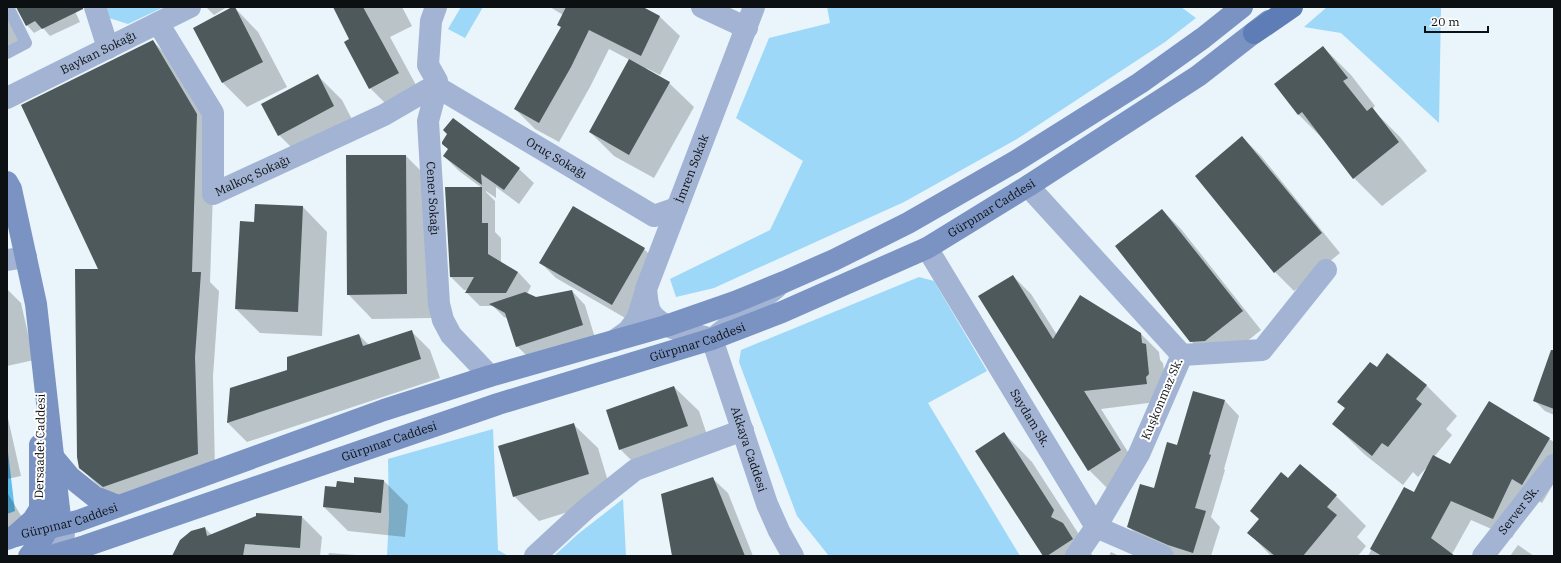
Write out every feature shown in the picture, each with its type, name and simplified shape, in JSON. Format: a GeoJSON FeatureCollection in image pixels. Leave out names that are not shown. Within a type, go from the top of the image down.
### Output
{"type":"FeatureCollection","features":[{"type":"Feature","properties":{"kind":"main road","name":"Gürpınar Caddesi"},"geometry":{"type":"LineString","coordinates":[[11,538],[56,520],[78,521],[384,410],[490,376],[666,326],[734,302],[784,282],[834,260],[908,223],[1016,161],[1140,83],[1203,38],[1242,7]]}},
{"type":"Feature","properties":{"kind":"main road","name":"Gürpınar Caddesi"},"geometry":{"type":"LineString","coordinates":[[59,555],[498,404],[712,339],[782,312],[927,248],[1028,186],[1198,76],[1285,7]]}},
{"type":"Feature","properties":{"kind":"main road"},"geometry":{"type":"LineString","coordinates":[[1254,33],[1292,7]]}},
{"type":"Feature","properties":{"kind":"main road","name":"Dersaadet Caddesi"},"geometry":{"type":"LineString","coordinates":[[7,182],[10,189],[17,259],[36,304],[54,458],[56,520]]}},
{"type":"Feature","properties":{"kind":"main road","name":"Dersaadet Caddesi"},"geometry":{"type":"LineString","coordinates":[[11,538],[33,520],[40,509],[41,346]]}},
{"type":"Feature","properties":{"kind":"main road"},"geometry":{"type":"LineString","coordinates":[[54,458],[70,478],[95,497],[118,506]]}},
{"type":"Feature","properties":{"kind":"main road"},"geometry":{"type":"LineString","coordinates":[[29,556],[38,546],[56,520]]}},
{"type":"Feature","properties":{"kind":"street"},"geometry":{"type":"LineString","coordinates":[[95,7],[108,48]]}},
{"type":"Feature","properties":{"kind":"street","name":"Baykan Sokağı"},"geometry":{"type":"LineString","coordinates":[[7,98],[190,7]]}},
{"type":"Feature","properties":{"kind":"street"},"geometry":{"type":"LineString","coordinates":[[436,7],[431,21],[428,64],[437,81],[437,86]]}},
{"type":"Feature","properties":{"kind":"street"},"geometry":{"type":"LineString","coordinates":[[702,7],[747,28]]}},
{"type":"Feature","properties":{"kind":"street","name":"İmren Sokak"},"geometry":{"type":"LineString","coordinates":[[614,341],[628,331],[637,319],[646,290],[754,7]]}},
{"type":"Feature","properties":{"kind":"street","name":"Malkoç Sokağı"},"geometry":{"type":"LineString","coordinates":[[158,23],[213,113],[213,194],[384,115],[427,90],[437,86]]}},
{"type":"Feature","properties":{"kind":"street","name":"Oruç Sokağı"},"geometry":{"type":"LineString","coordinates":[[437,86],[654,216],[678,208]]}},
{"type":"Feature","properties":{"kind":"street","name":"Cener Sokağı"},"geometry":{"type":"LineString","coordinates":[[437,86],[428,121],[439,304],[443,320],[451,335],[490,376]]}},
{"type":"Feature","properties":{"kind":"street","name":"Kuşkonmaz Sk."},"geometry":{"type":"LineString","coordinates":[[1028,186],[1182,355],[1139,454],[1096,526],[1076,556]]}},
{"type":"Feature","properties":{"kind":"street","name":"Saydam Sk."},"geometry":{"type":"LineString","coordinates":[[927,248],[1096,526]]}},
{"type":"Feature","properties":{"kind":"street"},"geometry":{"type":"LineString","coordinates":[[1182,355],[1262,350],[1326,270]]}},
{"type":"Feature","properties":{"kind":"street"},"geometry":{"type":"LineString","coordinates":[[646,290],[650,312],[666,326],[712,339],[784,282]]}},
{"type":"Feature","properties":{"kind":"street","name":"Akkaya Caddesi"},"geometry":{"type":"LineString","coordinates":[[712,339],[767,504],[778,531],[794,556]]}},
{"type":"Feature","properties":{"kind":"street"},"geometry":{"type":"LineString","coordinates":[[535,556],[587,508],[635,470],[743,430]]}},
{"type":"Feature","properties":{"kind":"street","name":"Server Sk."},"geometry":{"type":"LineString","coordinates":[[1483,556],[1554,465]]}},
{"type":"Feature","properties":{"kind":"street","name":"Dersaadet Caddesi"},"geometry":{"type":"LineString","coordinates":[[56,520],[64,539],[59,555]]}},
{"type":"Feature","properties":{"kind":"street"},"geometry":{"type":"LineString","coordinates":[[1096,526],[1163,556]]}},
{"type":"Feature","properties":{"kind":"street"},"geometry":{"type":"LineString","coordinates":[[90,556],[107,539]]}},
{"type":"Feature","properties":{"kind":"lane"},"geometry":{"type":"LineString","coordinates":[[7,53],[26,43],[8,7]]}},
{"type":"Feature","properties":{"kind":"shaded area"},"geometry":{"type":"Polygon","coordinates":[[[106,7],[164,7],[128,24],[109,18],[106,7]]]}},
{"type":"Feature","properties":{"kind":"shaded area"},"geometry":{"type":"Polygon","coordinates":[[[461,7],[483,7],[465,38],[448,29],[461,7]]]}},
{"type":"Feature","properties":{"kind":"shaded area"},"geometry":{"type":"Polygon","coordinates":[[[827,7],[1181,7],[1196,18],[1165,42],[1017,139],[904,202],[714,288],[676,297],[670,279],[770,230],[803,161],[736,118],[769,38],[830,23],[827,7]]]}},
{"type":"Feature","properties":{"kind":"shaded area"},"geometry":{"type":"Polygon","coordinates":[[[1327,7],[1441,7],[1439,123],[1341,33],[1304,27],[1327,7]]]}},
{"type":"Feature","properties":{"kind":"shaded area"},"geometry":{"type":"Polygon","coordinates":[[[919,277],[934,281],[987,371],[928,403],[1020,556],[829,556],[797,516],[739,362],[741,350],[919,277]]]}},
{"type":"Feature","properties":{"kind":"shaded area"},"geometry":{"type":"Polygon","coordinates":[[[493,429],[498,550],[508,556],[387,556],[389,517],[388,459],[493,429]]]}},
{"type":"Feature","properties":{"kind":"shaded area"},"geometry":{"type":"Polygon","coordinates":[[[7,444],[15,511],[7,514],[7,444]]]}},
{"type":"Feature","properties":{"kind":"shaded area"},"geometry":{"type":"Polygon","coordinates":[[[623,499],[626,556],[554,556],[578,534],[623,499]]]}},
{"type":"Feature","properties":{"kind":"building"},"geometry":{"type":"Polygon","coordinates":[[[16,7],[83,7],[83,9],[42,29],[35,21],[26,26],[16,7]]]}},
{"type":"Feature","properties":{"kind":"building"},"geometry":{"type":"Polygon","coordinates":[[[232,7],[235,7],[263,62],[222,83],[193,28],[232,7]]]}},
{"type":"Feature","properties":{"kind":"building"},"geometry":{"type":"Polygon","coordinates":[[[333,7],[363,7],[399,73],[369,89],[344,42],[349,39],[333,7]]]}},
{"type":"Feature","properties":{"kind":"building"},"geometry":{"type":"Polygon","coordinates":[[[566,7],[643,7],[660,16],[641,56],[589,30],[571,67],[539,123],[514,109],[561,27],[557,25],[566,7]]]}},
{"type":"Feature","properties":{"kind":"building"},"geometry":{"type":"Polygon","coordinates":[[[153,40],[197,114],[192,272],[201,272],[195,357],[198,454],[103,487],[79,468],[77,457],[75,269],[98,269],[21,105],[153,40]]]}},
{"type":"Feature","properties":{"kind":"building"},"geometry":{"type":"Polygon","coordinates":[[[1323,46],[1348,78],[1343,81],[1367,111],[1372,107],[1399,142],[1353,179],[1302,112],[1298,115],[1274,84],[1323,46]]]}},
{"type":"Feature","properties":{"kind":"building"},"geometry":{"type":"Polygon","coordinates":[[[629,59],[670,82],[629,155],[589,132],[629,59]]]}},
{"type":"Feature","properties":{"kind":"building"},"geometry":{"type":"Polygon","coordinates":[[[318,74],[334,106],[278,136],[261,104],[318,74]]]}},
{"type":"Feature","properties":{"kind":"building"},"geometry":{"type":"Polygon","coordinates":[[[453,118],[520,168],[504,190],[481,174],[482,185],[443,156],[448,149],[442,144],[447,134],[443,130],[453,118]]]}},
{"type":"Feature","properties":{"kind":"building"},"geometry":{"type":"Polygon","coordinates":[[[1242,136],[1322,233],[1274,273],[1195,176],[1242,136]]]}},
{"type":"Feature","properties":{"kind":"building"},"geometry":{"type":"Polygon","coordinates":[[[346,155],[406,155],[407,294],[347,295],[346,155]]]}},
{"type":"Feature","properties":{"kind":"building"},"geometry":{"type":"Polygon","coordinates":[[[445,187],[482,187],[482,223],[488,223],[488,254],[518,272],[506,293],[465,293],[474,277],[450,277],[445,187]]]}},
{"type":"Feature","properties":{"kind":"building"},"geometry":{"type":"Polygon","coordinates":[[[255,204],[303,206],[298,312],[235,309],[240,221],[254,222],[255,204]]]}},
{"type":"Feature","properties":{"kind":"building"},"geometry":{"type":"Polygon","coordinates":[[[573,206],[645,248],[612,305],[539,263],[573,206]]]}},
{"type":"Feature","properties":{"kind":"building"},"geometry":{"type":"Polygon","coordinates":[[[1162,209],[1243,311],[1205,341],[1190,342],[1115,246],[1162,209]]]}},
{"type":"Feature","properties":{"kind":"building"},"geometry":{"type":"Polygon","coordinates":[[[1013,275],[1053,339],[1080,295],[1141,333],[1142,343],[1146,344],[1149,374],[1146,377],[1147,384],[1084,391],[1121,450],[1088,471],[978,296],[1013,275]]]}},
{"type":"Feature","properties":{"kind":"building"},"geometry":{"type":"Polygon","coordinates":[[[572,290],[583,325],[516,347],[505,313],[489,304],[525,292],[536,297],[572,290]]]}},
{"type":"Feature","properties":{"kind":"building"},"geometry":{"type":"Polygon","coordinates":[[[412,330],[421,359],[227,423],[230,388],[287,370],[287,357],[359,334],[363,346],[412,330]]]}},
{"type":"Feature","properties":{"kind":"building"},"geometry":{"type":"Polygon","coordinates":[[[1551,350],[1554,350],[1554,409],[1533,401],[1551,350]]]}},
{"type":"Feature","properties":{"kind":"building"},"geometry":{"type":"Polygon","coordinates":[[[1387,353],[1427,385],[1416,399],[1422,404],[1388,447],[1382,443],[1372,456],[1332,424],[1345,408],[1337,402],[1370,362],[1377,367],[1387,353]]]}},
{"type":"Feature","properties":{"kind":"building"},"geometry":{"type":"Polygon","coordinates":[[[674,386],[688,426],[619,450],[606,410],[674,386]]]}},
{"type":"Feature","properties":{"kind":"building"},"geometry":{"type":"Polygon","coordinates":[[[1193,391],[1225,400],[1209,454],[1211,455],[1195,508],[1206,511],[1193,553],[1168,545],[1127,527],[1140,484],[1154,488],[1167,442],[1177,445],[1193,391]]]}},
{"type":"Feature","properties":{"kind":"building"},"geometry":{"type":"Polygon","coordinates":[[[1489,401],[1550,438],[1522,485],[1512,479],[1493,519],[1451,501],[1431,538],[1455,556],[1382,556],[1370,549],[1404,487],[1414,492],[1433,455],[1450,464],[1489,401]]]}},
{"type":"Feature","properties":{"kind":"building"},"geometry":{"type":"Polygon","coordinates":[[[574,423],[589,474],[513,497],[498,446],[574,423]]]}},
{"type":"Feature","properties":{"kind":"building"},"geometry":{"type":"Polygon","coordinates":[[[1004,432],[1054,510],[1051,517],[1063,523],[1073,539],[1047,556],[1043,556],[975,451],[1004,432]]]}},
{"type":"Feature","properties":{"kind":"building"},"geometry":{"type":"Polygon","coordinates":[[[1300,464],[1337,495],[1327,507],[1337,515],[1303,556],[1275,556],[1247,533],[1259,519],[1250,511],[1281,472],[1288,478],[1300,464]]]}},
{"type":"Feature","properties":{"kind":"building"},"geometry":{"type":"Polygon","coordinates":[[[354,477],[384,480],[381,513],[323,507],[325,486],[336,487],[337,481],[354,483],[354,477]]]}},
{"type":"Feature","properties":{"kind":"building"},"geometry":{"type":"Polygon","coordinates":[[[713,477],[745,556],[672,556],[661,494],[713,477]]]}},
{"type":"Feature","properties":{"kind":"building"},"geometry":{"type":"Polygon","coordinates":[[[256,513],[302,516],[300,548],[245,544],[243,556],[172,556],[180,540],[191,531],[205,527],[207,536],[256,516],[256,513]]]}}]}
